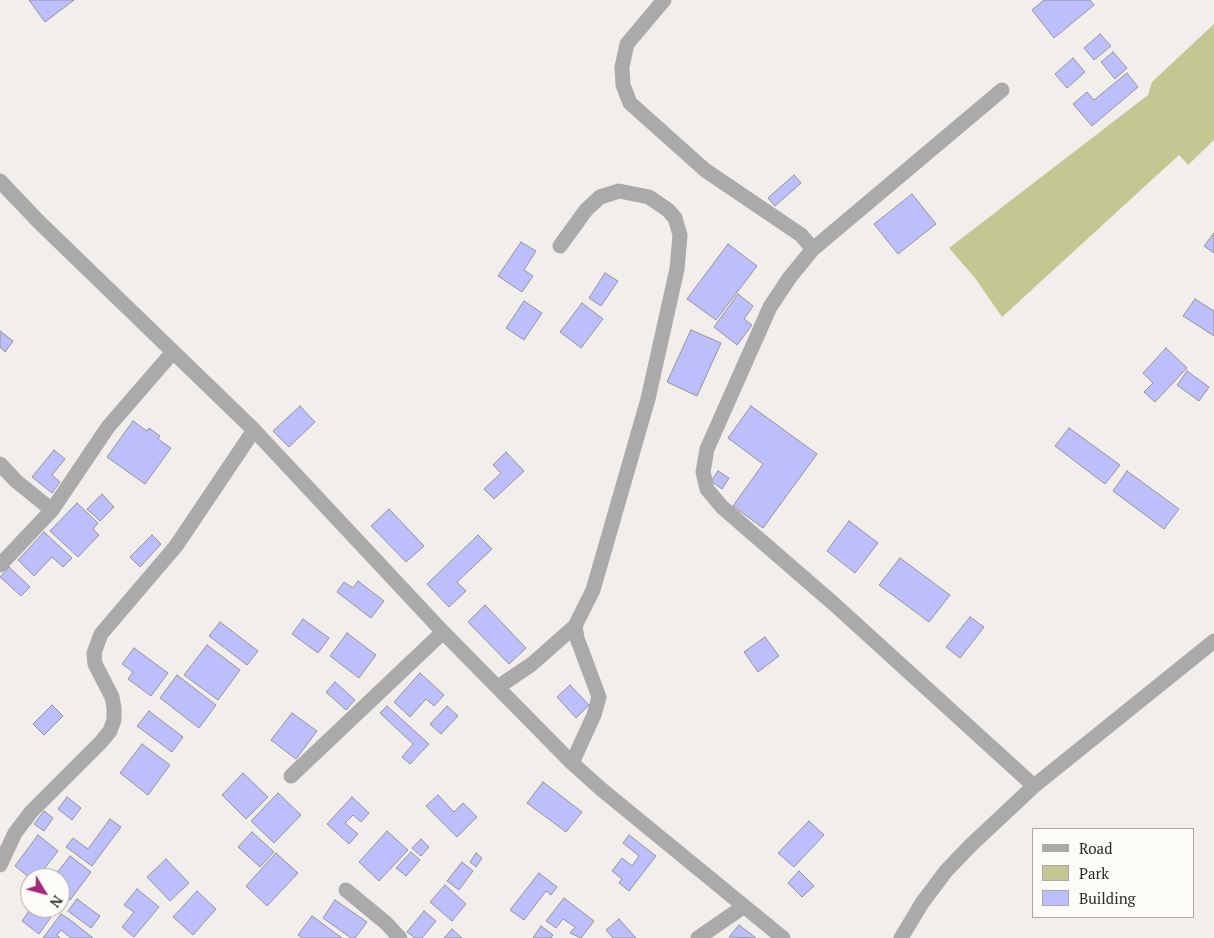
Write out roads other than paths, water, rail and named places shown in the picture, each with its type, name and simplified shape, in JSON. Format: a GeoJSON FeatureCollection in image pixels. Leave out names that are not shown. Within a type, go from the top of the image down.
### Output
{"type":"FeatureCollection","features":[{"type":"Feature","properties":{"kind":"street"},"geometry":{"type":"LineString","coordinates":[[664,0],[627,44],[622,66],[623,85],[630,103],[705,170],[801,235],[813,250]]}},
{"type":"Feature","properties":{"kind":"street"},"geometry":{"type":"LineString","coordinates":[[1002,90],[813,250],[790,276],[770,307],[707,449],[703,472],[707,489],[722,507],[834,604],[1034,786]]}},
{"type":"Feature","properties":{"kind":"street"},"geometry":{"type":"LineString","coordinates":[[0,181],[254,430],[443,632],[572,763],[743,907],[783,938]]}},
{"type":"Feature","properties":{"kind":"street"},"geometry":{"type":"LineString","coordinates":[[498,687],[532,664],[575,626],[593,590],[648,399],[677,269],[680,235],[675,218],[668,210],[649,197],[618,191],[600,197],[586,210],[560,246]]}},
{"type":"Feature","properties":{"kind":"street"},"geometry":{"type":"LineString","coordinates":[[0,565],[52,510],[108,427],[173,352]]}},
{"type":"Feature","properties":{"kind":"street"},"geometry":{"type":"LineString","coordinates":[[0,865],[15,833],[31,812],[110,731],[114,720],[112,697],[95,664],[94,653],[101,634],[176,546],[254,430]]}},
{"type":"Feature","properties":{"kind":"street"},"geometry":{"type":"LineString","coordinates":[[0,464],[16,481],[52,510]]}},
{"type":"Feature","properties":{"kind":"street"},"geometry":{"type":"LineString","coordinates":[[572,763],[580,748],[599,697],[577,638],[575,626]]}},
{"type":"Feature","properties":{"kind":"street"},"geometry":{"type":"LineString","coordinates":[[292,776],[443,632]]}},
{"type":"Feature","properties":{"kind":"street"},"geometry":{"type":"LineString","coordinates":[[901,938],[922,904],[946,871],[1034,786],[1214,641]]}},
{"type":"Feature","properties":{"kind":"street"},"geometry":{"type":"LineString","coordinates":[[346,890],[386,923],[400,938]]}},
{"type":"Feature","properties":{"kind":"street"},"geometry":{"type":"LineString","coordinates":[[698,938],[743,907]]}}]}
